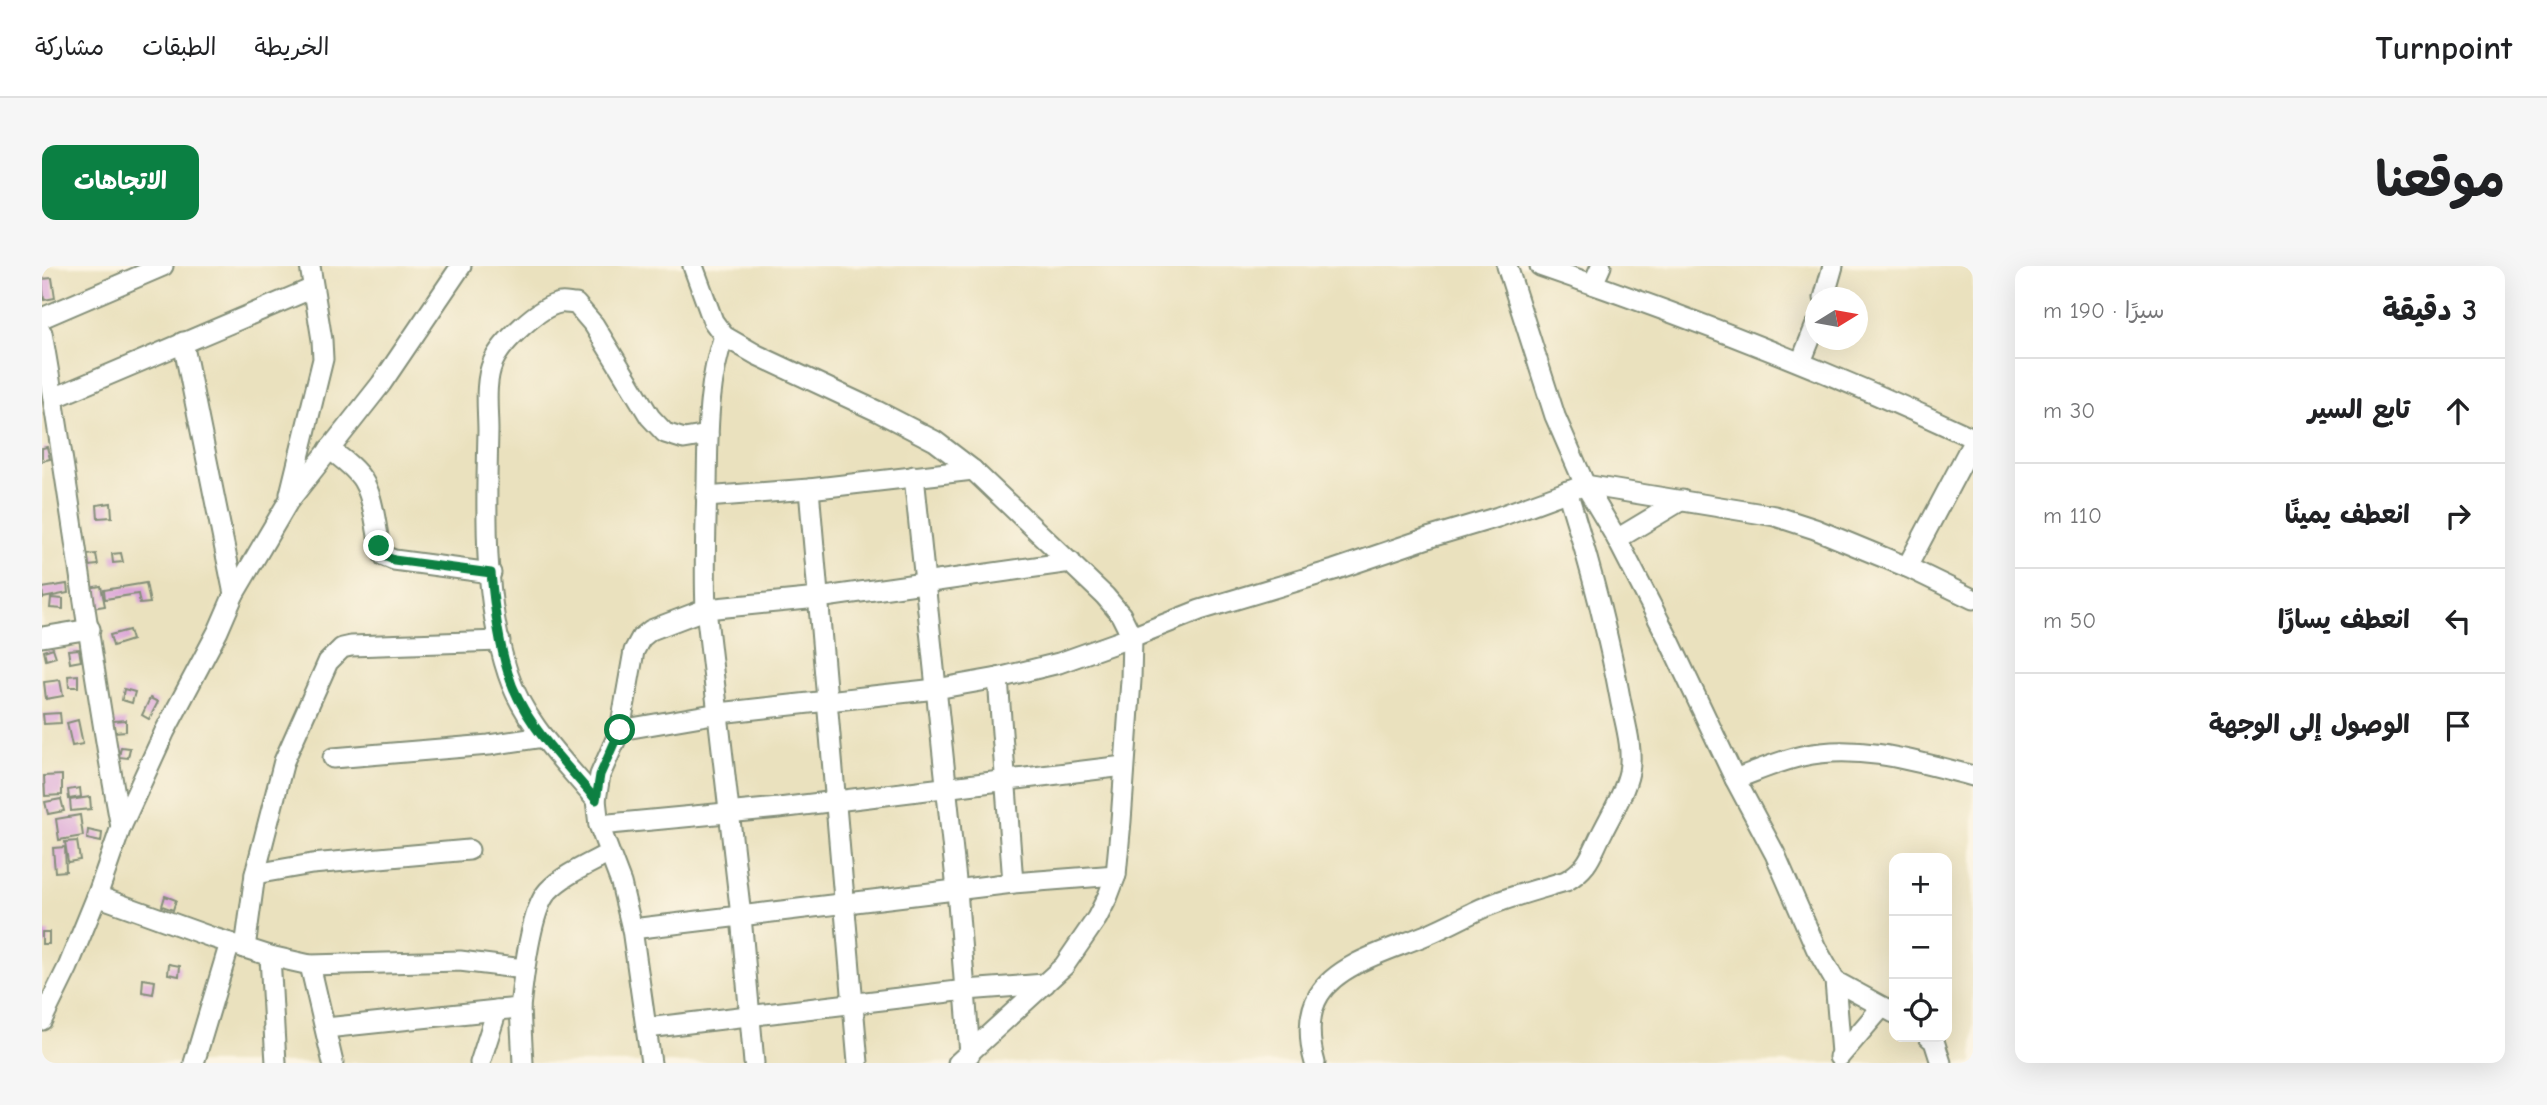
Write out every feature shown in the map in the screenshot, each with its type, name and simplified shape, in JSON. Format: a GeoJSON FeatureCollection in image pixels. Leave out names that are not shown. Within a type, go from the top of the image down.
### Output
{"type":"FeatureCollection","features":[{"type":"Feature","properties":{"kind":"street"},"geometry":{"type":"LineString","coordinates":[[42,318],[163,266]]}},
{"type":"Feature","properties":{"kind":"street"},"geometry":{"type":"LineString","coordinates":[[288,502],[323,359],[310,266]]}},
{"type":"Feature","properties":{"kind":"street"},"geometry":{"type":"LineString","coordinates":[[42,1020],[68,967],[121,827],[165,731],[218,631],[234,594],[288,502],[381,384],[461,266]]}},
{"type":"Feature","properties":{"kind":"street"},"geometry":{"type":"LineString","coordinates":[[694,266],[713,321],[724,335],[757,355],[877,411],[935,442],[973,470],[1071,562],[1121,615],[1132,637],[1129,715],[1116,875],[1097,918],[1064,965],[964,1058]]}},
{"type":"Feature","properties":{"kind":"street"},"geometry":{"type":"LineString","coordinates":[[1315,1063],[1310,1030],[1312,1012],[1319,993],[1342,972],[1376,954],[1454,923],[1475,911],[1566,881],[1580,873],[1589,862],[1629,774],[1630,750],[1614,662],[1576,488],[1507,266]]}},
{"type":"Feature","properties":{"kind":"street"},"geometry":{"type":"LineString","coordinates":[[1540,266],[1597,275],[1871,391],[1973,440],[1907,567]]}},
{"type":"Feature","properties":{"kind":"street"},"geometry":{"type":"LineString","coordinates":[[1827,287],[1833,266]]}},
{"type":"Feature","properties":{"kind":"street"},"geometry":{"type":"LineString","coordinates":[[54,398],[313,288]]}},
{"type":"Feature","properties":{"kind":"street"},"geometry":{"type":"LineString","coordinates":[[596,800],[543,737],[508,675],[500,641],[491,573],[486,499],[488,386],[493,361],[539,312],[559,303],[576,304],[594,325],[650,417],[665,433],[684,439],[708,435]]}},
{"type":"Feature","properties":{"kind":"street"},"geometry":{"type":"LineString","coordinates":[[42,333],[90,629],[102,728],[121,827]]}},
{"type":"Feature","properties":{"kind":"street"},"geometry":{"type":"LineString","coordinates":[[724,335],[716,358],[710,393],[703,558],[706,609],[741,916],[754,1063]]}},
{"type":"Feature","properties":{"kind":"street"},"geometry":{"type":"LineString","coordinates":[[183,342],[234,594]]}},
{"type":"Feature","properties":{"kind":"street"},"geometry":{"type":"LineString","coordinates":[[1801,362],[1806,350]]}},
{"type":"Feature","properties":{"kind":"street"},"geometry":{"type":"LineString","coordinates":[[329,449],[361,475],[371,493],[379,546],[384,556],[394,560],[491,573]]}},
{"type":"Feature","properties":{"kind":"street"},"geometry":{"type":"LineString","coordinates":[[706,497],[809,489],[973,470]]}},
{"type":"Feature","properties":{"kind":"street"},"geometry":{"type":"LineString","coordinates":[[914,476],[966,990],[964,1058]]}},
{"type":"Feature","properties":{"kind":"street"},"geometry":{"type":"LineString","coordinates":[[1576,488],[1618,539],[1735,779],[1781,866],[1816,948],[1835,981],[1838,1058]]}},
{"type":"Feature","properties":{"kind":"street"},"geometry":{"type":"LineString","coordinates":[[620,730],[719,713],[936,689],[1059,663],[1199,610],[1498,517],[1576,488],[1682,500],[1775,516],[1815,529],[1907,567],[1973,598]]}},
{"type":"Feature","properties":{"kind":"street"},"geometry":{"type":"LineString","coordinates":[[809,489],[858,1063]]}},
{"type":"Feature","properties":{"kind":"street"},"geometry":{"type":"LineString","coordinates":[[1618,539],[1682,500]]}},
{"type":"Feature","properties":{"kind":"street"},"geometry":{"type":"LineString","coordinates":[[651,1063],[632,929],[621,883],[599,825],[596,800],[600,775],[620,730],[634,650],[641,638],[651,629],[706,609],[818,598],[1071,562]]}},
{"type":"Feature","properties":{"kind":"street"},"geometry":{"type":"LineString","coordinates":[[42,637],[90,629]]}},
{"type":"Feature","properties":{"kind":"street"},"geometry":{"type":"LineString","coordinates":[[194,1063],[237,946],[284,761],[325,668],[342,648],[500,641]]}},
{"type":"Feature","properties":{"kind":"street"},"geometry":{"type":"LineString","coordinates":[[998,678],[1013,883]]}},
{"type":"Feature","properties":{"kind":"street"},"geometry":{"type":"LineString","coordinates":[[333,758],[489,745],[543,737]]}},
{"type":"Feature","properties":{"kind":"street"},"geometry":{"type":"LineString","coordinates":[[1735,779],[1804,756],[1842,752],[1891,756],[1973,776]]}},
{"type":"Feature","properties":{"kind":"street"},"geometry":{"type":"LineString","coordinates":[[599,825],[835,801],[1124,766]]}},
{"type":"Feature","properties":{"kind":"street"},"geometry":{"type":"LineString","coordinates":[[255,874],[312,864],[469,850]]}},
{"type":"Feature","properties":{"kind":"street"},"geometry":{"type":"LineString","coordinates":[[523,1063],[520,1008],[524,968],[538,910],[548,891],[609,853]]}},
{"type":"Feature","properties":{"kind":"street"},"geometry":{"type":"LineString","coordinates":[[632,929],[1013,883],[1116,875]]}},
{"type":"Feature","properties":{"kind":"street"},"geometry":{"type":"LineString","coordinates":[[97,896],[237,946],[310,965],[460,961],[524,968]]}},
{"type":"Feature","properties":{"kind":"street"},"geometry":{"type":"LineString","coordinates":[[270,956],[276,1063]]}},
{"type":"Feature","properties":{"kind":"street"},"geometry":{"type":"LineString","coordinates":[[310,965],[334,1063]]}},
{"type":"Feature","properties":{"kind":"street"},"geometry":{"type":"LineString","coordinates":[[1835,981],[1888,1010],[1838,1058]]}},
{"type":"Feature","properties":{"kind":"street"},"geometry":{"type":"LineString","coordinates":[[648,1028],[966,990],[1045,985]]}},
{"type":"Feature","properties":{"kind":"street"},"geometry":{"type":"LineString","coordinates":[[326,1028],[520,1008]]}},
{"type":"Feature","properties":{"kind":"street"},"geometry":{"type":"LineString","coordinates":[[480,1063],[497,1010]]}},
{"type":"Feature","properties":{"kind":"street"},"geometry":{"type":"LineString","coordinates":[[1934,1042],[1941,1063]]}},
{"type":"Feature","properties":{"kind":"building"},"geometry":{"type":"Polygon","coordinates":[[[52,278],[55,298],[44,300],[42,279],[52,278]]]}},
{"type":"Feature","properties":{"kind":"building"},"geometry":{"type":"Polygon","coordinates":[[[47,447],[50,459],[42,461],[42,448],[47,447]]]}},
{"type":"Feature","properties":{"kind":"building"},"geometry":{"type":"Polygon","coordinates":[[[111,503],[112,517],[98,518],[97,505],[111,503]]]}},
{"type":"Feature","properties":{"kind":"building"},"geometry":{"type":"Polygon","coordinates":[[[121,553],[123,562],[113,563],[112,554],[121,553]]]}},
{"type":"Feature","properties":{"kind":"building"},"geometry":{"type":"Polygon","coordinates":[[[96,554],[98,565],[88,566],[86,555],[96,554]]]}},
{"type":"Feature","properties":{"kind":"building"},"geometry":{"type":"Polygon","coordinates":[[[146,583],[150,603],[140,604],[138,594],[105,599],[104,590],[146,583]]]}},
{"type":"Feature","properties":{"kind":"building"},"geometry":{"type":"Polygon","coordinates":[[[67,584],[68,593],[43,598],[42,588],[67,584]]]}},
{"type":"Feature","properties":{"kind":"building"},"geometry":{"type":"Polygon","coordinates":[[[101,586],[105,606],[92,608],[88,588],[101,586]]]}},
{"type":"Feature","properties":{"kind":"building"},"geometry":{"type":"Polygon","coordinates":[[[51,598],[63,599],[63,609],[50,608],[51,598]]]}},
{"type":"Feature","properties":{"kind":"building"},"geometry":{"type":"Polygon","coordinates":[[[129,630],[132,640],[113,646],[110,635],[129,630]]]}},
{"type":"Feature","properties":{"kind":"building"},"geometry":{"type":"Polygon","coordinates":[[[53,648],[56,657],[46,660],[44,651],[53,648]]]}},
{"type":"Feature","properties":{"kind":"building"},"geometry":{"type":"Polygon","coordinates":[[[79,649],[81,661],[70,663],[68,650],[79,649]]]}},
{"type":"Feature","properties":{"kind":"building"},"geometry":{"type":"Polygon","coordinates":[[[78,675],[78,687],[69,687],[68,676],[78,675]]]}},
{"type":"Feature","properties":{"kind":"building"},"geometry":{"type":"Polygon","coordinates":[[[60,680],[63,696],[46,699],[44,682],[60,680]]]}},
{"type":"Feature","properties":{"kind":"building"},"geometry":{"type":"Polygon","coordinates":[[[124,689],[135,692],[132,703],[122,700],[124,689]]]}},
{"type":"Feature","properties":{"kind":"building"},"geometry":{"type":"Polygon","coordinates":[[[150,698],[158,702],[149,719],[142,715],[150,698]]]}},
{"type":"Feature","properties":{"kind":"building"},"geometry":{"type":"Polygon","coordinates":[[[60,713],[61,723],[44,724],[43,714],[60,713]]]}},
{"type":"Feature","properties":{"kind":"building"},"geometry":{"type":"Polygon","coordinates":[[[78,720],[83,744],[72,746],[67,723],[78,720]]]}},
{"type":"Feature","properties":{"kind":"building"},"geometry":{"type":"Polygon","coordinates":[[[126,720],[126,731],[114,732],[113,721],[126,720]]]}},
{"type":"Feature","properties":{"kind":"building"},"geometry":{"type":"Polygon","coordinates":[[[121,747],[130,748],[128,758],[119,757],[121,747]]]}},
{"type":"Feature","properties":{"kind":"building"},"geometry":{"type":"Polygon","coordinates":[[[62,775],[62,795],[45,796],[44,776],[62,775]]]}},
{"type":"Feature","properties":{"kind":"building"},"geometry":{"type":"Polygon","coordinates":[[[80,788],[81,797],[69,799],[68,790],[80,788]]]}},
{"type":"Feature","properties":{"kind":"building"},"geometry":{"type":"Polygon","coordinates":[[[90,797],[91,809],[71,811],[70,800],[90,797]]]}},
{"type":"Feature","properties":{"kind":"building"},"geometry":{"type":"Polygon","coordinates":[[[61,799],[64,811],[48,814],[45,802],[61,799]]]}},
{"type":"Feature","properties":{"kind":"building"},"geometry":{"type":"Polygon","coordinates":[[[80,815],[83,836],[59,840],[56,819],[80,815]]]}},
{"type":"Feature","properties":{"kind":"building"},"geometry":{"type":"Polygon","coordinates":[[[88,830],[102,833],[101,842],[87,839],[88,830]]]}},
{"type":"Feature","properties":{"kind":"building"},"geometry":{"type":"Polygon","coordinates":[[[77,841],[80,860],[68,862],[65,842],[77,841]]]}},
{"type":"Feature","properties":{"kind":"building"},"geometry":{"type":"Polygon","coordinates":[[[65,847],[66,871],[55,872],[53,848],[65,847]]]}},
{"type":"Feature","properties":{"kind":"building"},"geometry":{"type":"Polygon","coordinates":[[[165,896],[176,900],[173,910],[162,906],[165,896]]]}},
{"type":"Feature","properties":{"kind":"building"},"geometry":{"type":"Polygon","coordinates":[[[42,932],[49,932],[49,944],[42,944],[42,932]]]}},
{"type":"Feature","properties":{"kind":"building"},"geometry":{"type":"Polygon","coordinates":[[[169,964],[180,966],[179,976],[168,974],[169,964]]]}},
{"type":"Feature","properties":{"kind":"building"},"geometry":{"type":"Polygon","coordinates":[[[143,979],[155,981],[153,994],[142,992],[143,979]]]}},
{"type":"Feature","properties":{"kind":"route"},"geometry":{"type":"LineString","coordinates":[[379,546],[384,556],[394,560],[440,564],[491,573],[497,629],[508,675],[543,737],[596,800],[600,775],[620,730]]}}]}
